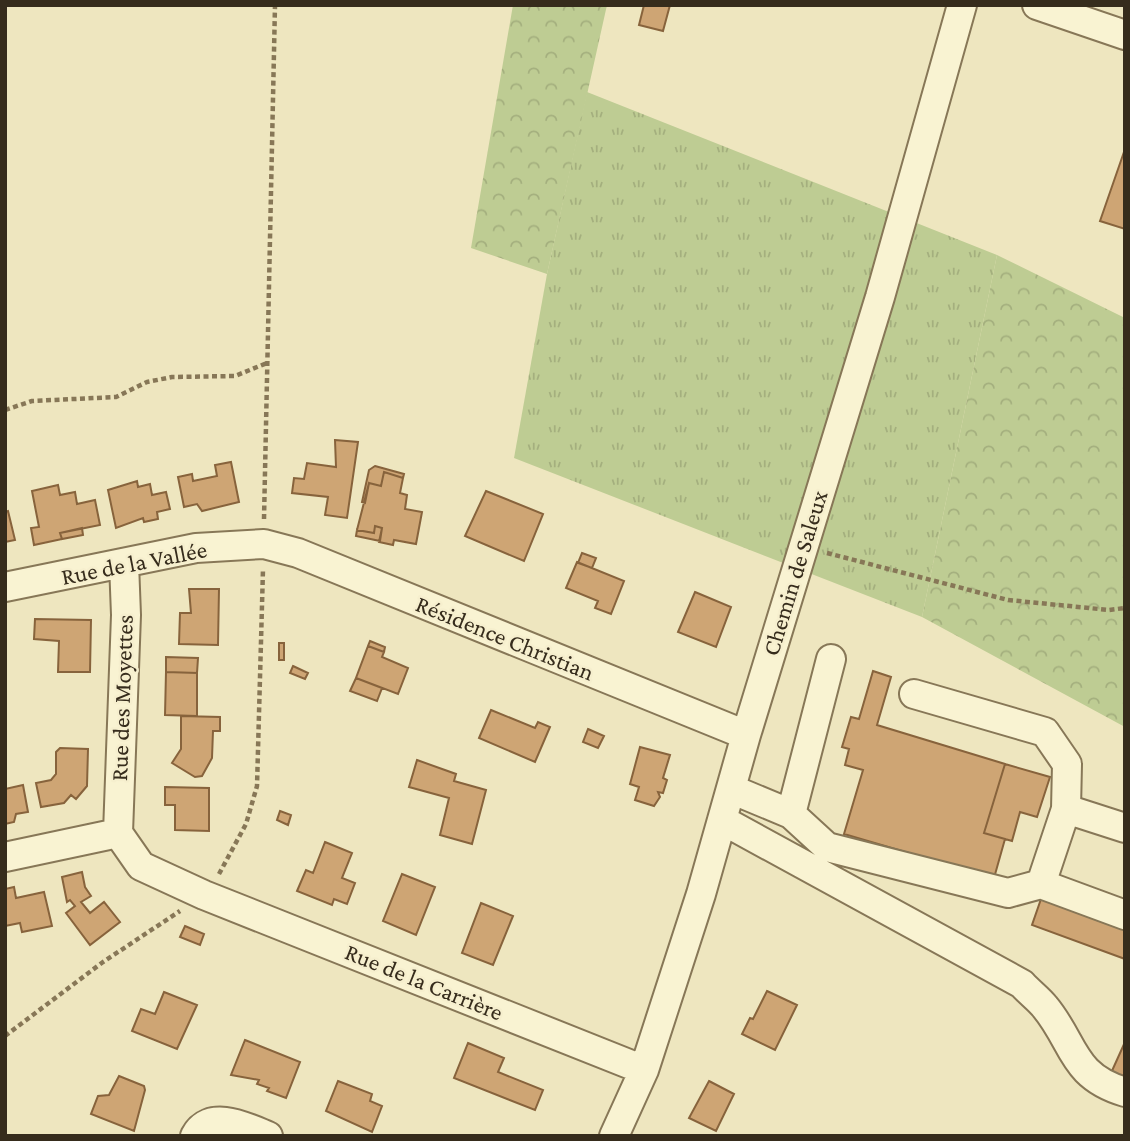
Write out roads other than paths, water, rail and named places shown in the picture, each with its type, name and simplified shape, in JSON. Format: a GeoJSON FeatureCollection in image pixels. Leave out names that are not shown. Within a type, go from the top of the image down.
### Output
{"type":"FeatureCollection","features":[{"type":"Feature","properties":{"kind":"street","name":"Chemin de Saleux"},"geometry":{"type":"LineString","coordinates":[[614,1136],[644,1070],[722,820],[880,297],[962,5]]}},
{"type":"Feature","properties":{"kind":"street"},"geometry":{"type":"LineString","coordinates":[[1037,5],[1125,35]]}},
{"type":"Feature","properties":{"kind":"street","name":"Rue de la Vallée"},"geometry":{"type":"LineString","coordinates":[[5,587],[196,548],[264,544]]}},
{"type":"Feature","properties":{"kind":"street","name":"Résidence Christian"},"geometry":{"type":"LineString","coordinates":[[264,544],[298,553],[746,735]]}},
{"type":"Feature","properties":{"kind":"street","name":"Rue des Moyettes"},"geometry":{"type":"LineString","coordinates":[[118,833],[126,615],[124,564]]}},
{"type":"Feature","properties":{"kind":"street"},"geometry":{"type":"LineString","coordinates":[[791,814],[831,659]]}},
{"type":"Feature","properties":{"kind":"street"},"geometry":{"type":"LineString","coordinates":[[914,694],[1045,732],[1067,764],[1066,808],[1041,884]]}},
{"type":"Feature","properties":{"kind":"street"},"geometry":{"type":"LineString","coordinates":[[731,789],[791,814],[827,846],[1008,893],[1041,884],[1125,915]]}},
{"type":"Feature","properties":{"kind":"street"},"geometry":{"type":"LineString","coordinates":[[1066,808],[1125,828]]}},
{"type":"Feature","properties":{"kind":"street"},"geometry":{"type":"LineString","coordinates":[[722,820],[1022,984],[1046,1008],[1070,1051],[1087,1073],[1125,1092]]}},
{"type":"Feature","properties":{"kind":"street"},"geometry":{"type":"LineString","coordinates":[[5,857],[118,833]]}},
{"type":"Feature","properties":{"kind":"street","name":"Rue de la Carrière"},"geometry":{"type":"LineString","coordinates":[[118,833],[141,866],[204,895],[644,1070]]}},
{"type":"Feature","properties":{"kind":"street"},"geometry":{"type":"LineString","coordinates":[[195,1136],[198,1130],[213,1123],[233,1122],[268,1136]]}}]}
